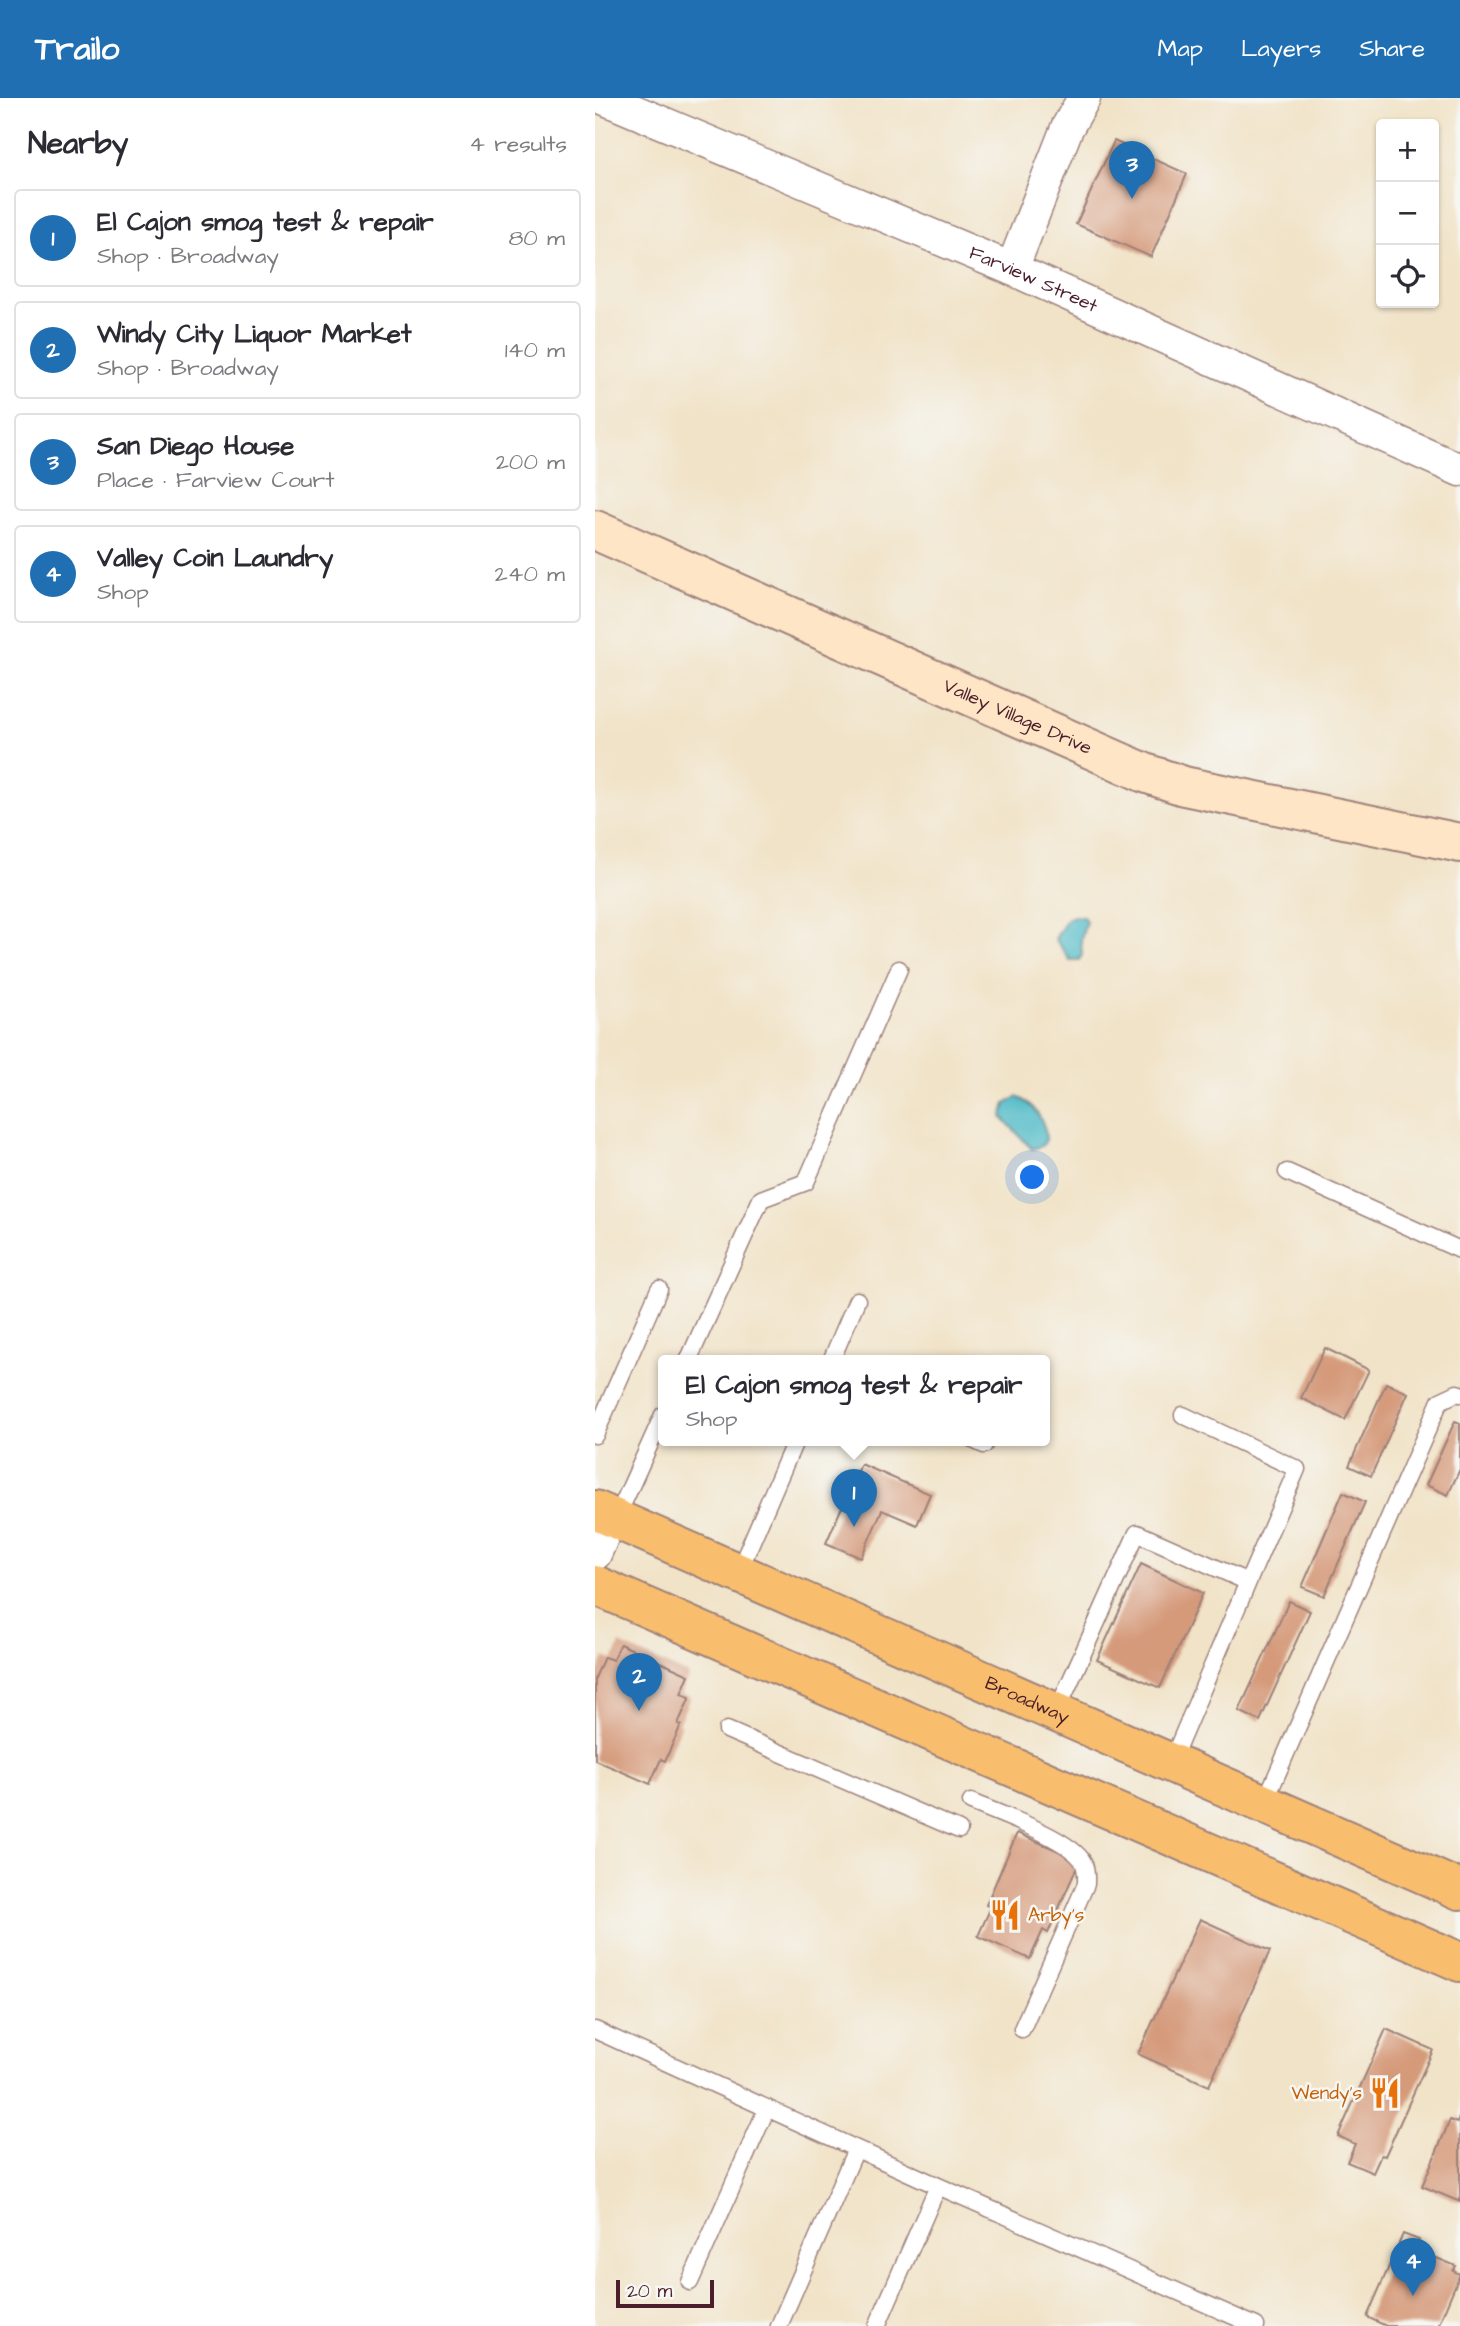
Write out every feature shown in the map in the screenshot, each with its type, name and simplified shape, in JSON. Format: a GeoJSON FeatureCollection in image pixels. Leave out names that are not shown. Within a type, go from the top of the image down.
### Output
{"type":"FeatureCollection","features":[{"type":"Feature","properties":{"kind":"main road","name":"Broadway"},"geometry":{"type":"LineString","coordinates":[[607,1515],[1460,1890]]}},
{"type":"Feature","properties":{"kind":"main road"},"geometry":{"type":"LineString","coordinates":[[595,1585],[1460,1962]]}},
{"type":"Feature","properties":{"kind":"street","name":"Farview Street"},"geometry":{"type":"LineString","coordinates":[[603,98],[1012,269],[1460,470]]}},
{"type":"Feature","properties":{"kind":"street"},"geometry":{"type":"LineString","coordinates":[[1012,269],[1067,128],[1084,98]]}},
{"type":"Feature","properties":{"kind":"street","name":"Valley Village Drive"},"geometry":{"type":"LineString","coordinates":[[595,530],[1145,773],[1184,786],[1460,843]]}},
{"type":"Feature","properties":{"kind":"street"},"geometry":{"type":"LineString","coordinates":[[595,1554],[607,1515]]}},
{"type":"Feature","properties":{"kind":"lane"},"geometry":{"type":"LineString","coordinates":[[691,1355],[761,1199],[806,1182],[899,969]]}},
{"type":"Feature","properties":{"kind":"lane"},"geometry":{"type":"LineString","coordinates":[[1287,1172],[1460,1250]]}},
{"type":"Feature","properties":{"kind":"lane"},"geometry":{"type":"LineString","coordinates":[[595,1435],[659,1289]]}},
{"type":"Feature","properties":{"kind":"lane"},"geometry":{"type":"LineString","coordinates":[[834,1355],[857,1300]]}},
{"type":"Feature","properties":{"kind":"lane"},"geometry":{"type":"LineString","coordinates":[[1264,1804],[1440,1401],[1460,1394]]}},
{"type":"Feature","properties":{"kind":"lane"},"geometry":{"type":"LineString","coordinates":[[1171,1763],[1297,1469],[1183,1415]]}},
{"type":"Feature","properties":{"kind":"lane"},"geometry":{"type":"LineString","coordinates":[[607,1515],[658,1424]]}},
{"type":"Feature","properties":{"kind":"lane"},"geometry":{"type":"LineString","coordinates":[[738,1573],[793,1446]]}},
{"type":"Feature","properties":{"kind":"lane"},"geometry":{"type":"LineString","coordinates":[[1056,1713],[1136,1533],[1248,1583]]}},
{"type":"Feature","properties":{"kind":"lane"},"geometry":{"type":"LineString","coordinates":[[727,1730],[959,1830]]}},
{"type":"Feature","properties":{"kind":"lane"},"geometry":{"type":"LineString","coordinates":[[971,1802],[1062,1842],[1076,1853],[1086,1869],[1086,1884],[1022,2029]]}},
{"type":"Feature","properties":{"kind":"lane"},"geometry":{"type":"LineString","coordinates":[[595,2030],[938,2186],[1256,2326]]}},
{"type":"Feature","properties":{"kind":"lane"},"geometry":{"type":"LineString","coordinates":[[689,2282],[767,2108]]}},
{"type":"Feature","properties":{"kind":"lane"},"geometry":{"type":"LineString","coordinates":[[779,2326],[856,2149]]}},
{"type":"Feature","properties":{"kind":"lane"},"geometry":{"type":"LineString","coordinates":[[877,2326],[938,2186]]}},
{"type":"Feature","properties":{"kind":"water"},"geometry":{"type":"Polygon","coordinates":[[[1074,916],[1083,917],[1086,921],[1079,960],[1070,960],[1055,939],[1067,919],[1074,916]]]}},
{"type":"Feature","properties":{"kind":"water"},"geometry":{"type":"Polygon","coordinates":[[[1017,1097],[1034,1108],[1041,1120],[1046,1140],[1042,1146],[1032,1149],[1002,1117],[1006,1104],[1017,1097]]]}},
{"type":"Feature","properties":{"kind":"building"},"geometry":{"type":"Polygon","coordinates":[[[1114,141],[1187,174],[1151,257],[1076,224],[1114,141]]]}},
{"type":"Feature","properties":{"kind":"building"},"geometry":{"type":"Polygon","coordinates":[[[1325,1348],[1369,1370],[1345,1420],[1301,1398],[1325,1348]]]}},
{"type":"Feature","properties":{"kind":"building"},"geometry":{"type":"Polygon","coordinates":[[[1386,1383],[1408,1393],[1371,1476],[1349,1466],[1386,1383]]]}},
{"type":"Feature","properties":{"kind":"building"},"geometry":{"type":"Polygon","coordinates":[[[1455,1421],[1460,1423],[1460,1469],[1448,1495],[1426,1485],[1455,1421]]]}},
{"type":"Feature","properties":{"kind":"building"},"geometry":{"type":"Polygon","coordinates":[[[861,1464],[930,1494],[917,1525],[882,1510],[861,1558],[826,1543],[861,1464]]]}},
{"type":"Feature","properties":{"kind":"building"},"geometry":{"type":"Polygon","coordinates":[[[1343,1492],[1365,1502],[1324,1596],[1302,1587],[1343,1492]]]}},
{"type":"Feature","properties":{"kind":"building"},"geometry":{"type":"Polygon","coordinates":[[[1141,1564],[1203,1593],[1160,1688],[1097,1660],[1141,1564]]]}},
{"type":"Feature","properties":{"kind":"building"},"geometry":{"type":"Polygon","coordinates":[[[1289,1601],[1310,1611],[1260,1721],[1239,1711],[1289,1601]]]}},
{"type":"Feature","properties":{"kind":"building"},"geometry":{"type":"Polygon","coordinates":[[[620,1644],[689,1675],[681,1694],[690,1697],[678,1724],[681,1725],[665,1761],[661,1759],[650,1784],[595,1760],[595,1678],[604,1657],[613,1660],[620,1644]]]}},
{"type":"Feature","properties":{"kind":"building"},"geometry":{"type":"Polygon","coordinates":[[[1017,1833],[1080,1860],[1048,1933],[1043,1930],[1030,1959],[978,1936],[991,1907],[986,1905],[1017,1833]]]}},
{"type":"Feature","properties":{"kind":"building"},"geometry":{"type":"Polygon","coordinates":[[[1200,1919],[1270,1951],[1209,2086],[1138,2054],[1200,1919]]]}},
{"type":"Feature","properties":{"kind":"building","name":"Wendy's"},"geometry":{"type":"Polygon","coordinates":[[[1386,2029],[1433,2050],[1385,2156],[1381,2155],[1373,2173],[1347,2162],[1355,2144],[1338,2136],[1386,2029]]]}},
{"type":"Feature","properties":{"kind":"building"},"geometry":{"type":"Polygon","coordinates":[[[1460,2115],[1460,2202],[1422,2186],[1450,2120],[1457,2123],[1460,2115]]]}},
{"type":"Feature","properties":{"kind":"building"},"geometry":{"type":"Polygon","coordinates":[[[1403,2234],[1419,2240],[1415,2249],[1456,2266],[1453,2271],[1460,2274],[1438,2326],[1386,2326],[1367,2317],[1403,2234]]]}},
{"type":"Feature","properties":{"kind":"place","name":"San Diego House"},"geometry":{"type":"Point","coordinates":[1132,199]}},
{"type":"Feature","properties":{"kind":"place","name":"El Cajon smog test & repair"},"geometry":{"type":"Point","coordinates":[854,1527]}},
{"type":"Feature","properties":{"kind":"place","name":"Windy City Liquor Market"},"geometry":{"type":"Point","coordinates":[639,1711]}},
{"type":"Feature","properties":{"kind":"place","name":"Arby's"},"geometry":{"type":"Point","coordinates":[1005,1915]}},
{"type":"Feature","properties":{"kind":"place","name":"Wendy's"},"geometry":{"type":"Point","coordinates":[1385,2093]}},
{"type":"Feature","properties":{"kind":"place","name":"Valley Coin Laundry"},"geometry":{"type":"Point","coordinates":[1413,2296]}}]}
